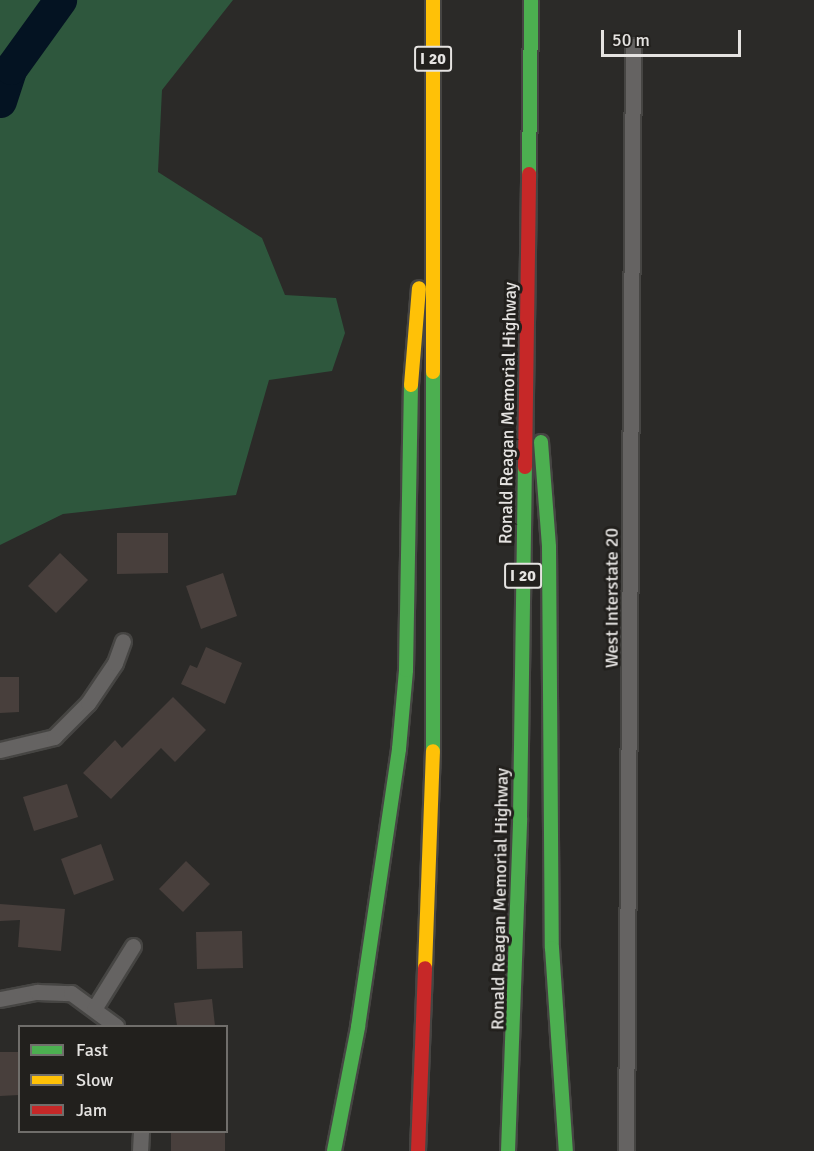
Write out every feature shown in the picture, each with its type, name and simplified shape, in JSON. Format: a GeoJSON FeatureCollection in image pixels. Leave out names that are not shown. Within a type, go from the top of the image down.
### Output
{"type":"FeatureCollection","features":[{"type":"Feature","properties":{"kind":"highway","name":"I 20"},"geometry":{"type":"LineString","coordinates":[[418,1151],[433,758],[435,373],[433,0]]}},
{"type":"Feature","properties":{"kind":"highway","name":"Ronald Reagan Memorial Highway"},"geometry":{"type":"LineString","coordinates":[[508,1151],[520,818],[529,284],[531,0]]}},
{"type":"Feature","properties":{"kind":"highway"},"geometry":{"type":"LineString","coordinates":[[334,1151],[358,1027],[399,749],[407,638],[411,388],[432,119]]}},
{"type":"Feature","properties":{"kind":"highway"},"geometry":{"type":"LineString","coordinates":[[529,284],[549,547],[552,948],[566,1151]]}},
{"type":"Feature","properties":{"kind":"street","name":"West Interstate 20"},"geometry":{"type":"LineString","coordinates":[[626,1151],[633,46]]}},
{"type":"Feature","properties":{"kind":"street"},"geometry":{"type":"LineString","coordinates":[[0,750],[54,737],[88,703],[115,663],[123,641]]}},
{"type":"Feature","properties":{"kind":"street"},"geometry":{"type":"LineString","coordinates":[[94,1009],[133,946]]}},
{"type":"Feature","properties":{"kind":"street"},"geometry":{"type":"LineString","coordinates":[[0,999],[37,992],[71,993],[115,1025]]}},
{"type":"Feature","properties":{"kind":"street"},"geometry":{"type":"LineString","coordinates":[[140,1151],[141,1133]]}},
{"type":"Feature","properties":{"kind":"green space"},"geometry":{"type":"Polygon","coordinates":[[[0,0],[233,0],[162,90],[158,172],[262,238],[285,295],[336,298],[345,333],[332,371],[269,380],[236,495],[63,514],[0,545],[0,0]]]}},
{"type":"Feature","properties":{"kind":"building"},"geometry":{"type":"Polygon","coordinates":[[[117,533],[168,533],[168,573],[117,574],[117,533]]]}},
{"type":"Feature","properties":{"kind":"building"},"geometry":{"type":"Polygon","coordinates":[[[60,553],[88,580],[56,613],[28,586],[60,553]]]}},
{"type":"Feature","properties":{"kind":"building"},"geometry":{"type":"Polygon","coordinates":[[[223,573],[237,616],[201,629],[186,586],[223,573]]]}},
{"type":"Feature","properties":{"kind":"building"},"geometry":{"type":"Polygon","coordinates":[[[206,647],[242,663],[225,704],[181,684],[190,665],[197,668],[206,647]]]}},
{"type":"Feature","properties":{"kind":"building"},"geometry":{"type":"Polygon","coordinates":[[[0,677],[19,677],[19,712],[0,713],[0,677]]]}},
{"type":"Feature","properties":{"kind":"building"},"geometry":{"type":"Polygon","coordinates":[[[173,697],[206,730],[175,762],[161,748],[111,799],[83,773],[115,740],[122,748],[173,697]]]}},
{"type":"Feature","properties":{"kind":"building"},"geometry":{"type":"Polygon","coordinates":[[[67,784],[78,817],[34,831],[23,797],[67,784]]]}},
{"type":"Feature","properties":{"kind":"building"},"geometry":{"type":"Polygon","coordinates":[[[101,844],[114,880],[74,895],[61,859],[101,844]]]}},
{"type":"Feature","properties":{"kind":"building"},"geometry":{"type":"Polygon","coordinates":[[[186,861],[210,884],[183,912],[159,889],[186,861]]]}},
{"type":"Feature","properties":{"kind":"building"},"geometry":{"type":"Polygon","coordinates":[[[0,904],[65,909],[61,951],[18,947],[20,920],[0,921],[0,904]]]}},
{"type":"Feature","properties":{"kind":"building"},"geometry":{"type":"Polygon","coordinates":[[[242,931],[243,968],[197,969],[196,932],[242,931]]]}},
{"type":"Feature","properties":{"kind":"building"},"geometry":{"type":"Polygon","coordinates":[[[212,999],[215,1025],[177,1025],[174,1003],[212,999]]]}},
{"type":"Feature","properties":{"kind":"building"},"geometry":{"type":"Polygon","coordinates":[[[0,1052],[18,1052],[18,1095],[0,1096],[0,1052]]]}},
{"type":"Feature","properties":{"kind":"building"},"geometry":{"type":"Polygon","coordinates":[[[171,1133],[225,1133],[225,1151],[171,1151],[171,1133]]]}},
{"type":"Feature","properties":{"kind":"waterway"},"geometry":{"type":"LineString","coordinates":[[0,101],[11,68],[60,0]]}},
{"type":"Feature","properties":{"kind":"traffic: fast"},"geometry":{"type":"LineString","coordinates":[[529,174],[531,0]]}},
{"type":"Feature","properties":{"kind":"traffic: fast"},"geometry":{"type":"LineString","coordinates":[[433,372],[433,751]]}},
{"type":"Feature","properties":{"kind":"traffic: fast"},"geometry":{"type":"LineString","coordinates":[[334,1151],[358,1027],[399,749],[406,670],[411,385]]}},
{"type":"Feature","properties":{"kind":"traffic: fast"},"geometry":{"type":"LineString","coordinates":[[541,442],[549,547],[552,948],[566,1151]]}},
{"type":"Feature","properties":{"kind":"traffic: fast"},"geometry":{"type":"LineString","coordinates":[[508,1151],[520,818],[525,467]]}},
{"type":"Feature","properties":{"kind":"traffic: slow"},"geometry":{"type":"LineString","coordinates":[[433,0],[433,372]]}},
{"type":"Feature","properties":{"kind":"traffic: slow"},"geometry":{"type":"LineString","coordinates":[[411,385],[419,288]]}},
{"type":"Feature","properties":{"kind":"traffic: slow"},"geometry":{"type":"LineString","coordinates":[[425,968],[433,751]]}},
{"type":"Feature","properties":{"kind":"traffic: jam"},"geometry":{"type":"LineString","coordinates":[[525,467],[529,174]]}},
{"type":"Feature","properties":{"kind":"traffic: jam"},"geometry":{"type":"LineString","coordinates":[[418,1151],[425,968]]}}]}
